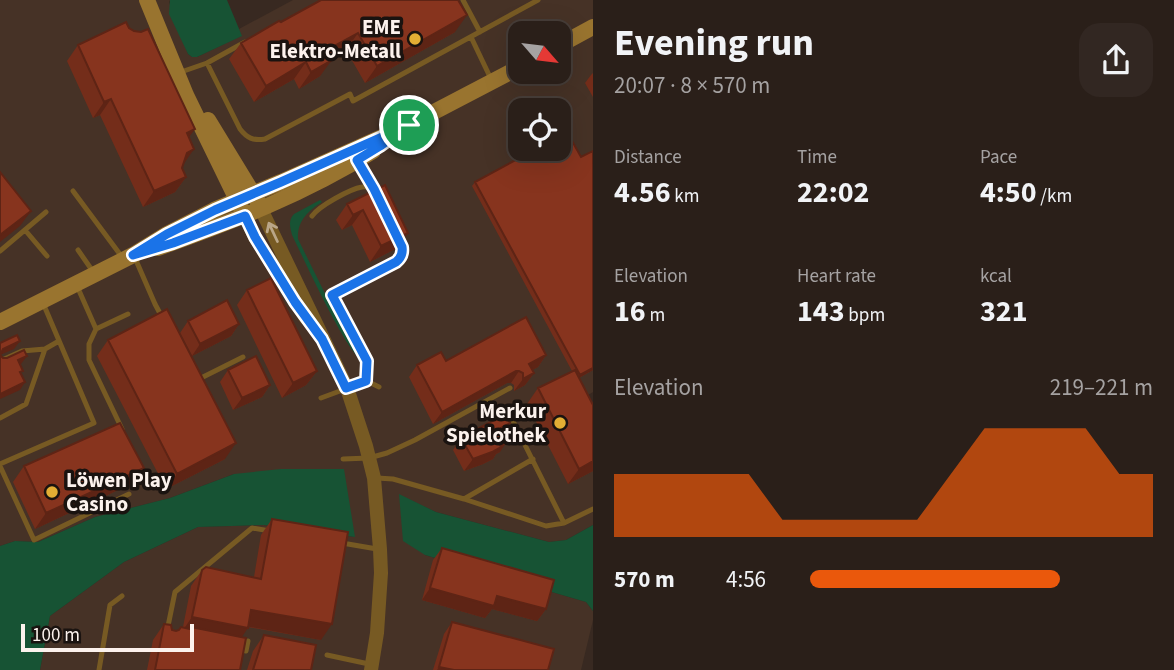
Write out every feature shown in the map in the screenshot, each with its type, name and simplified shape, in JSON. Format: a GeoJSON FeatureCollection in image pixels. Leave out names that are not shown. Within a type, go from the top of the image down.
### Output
{"type":"FeatureCollection","features":[{"type":"Feature","properties":{"kind":"main road"},"geometry":{"type":"LineString","coordinates":[[147,0],[186,95],[245,216]]}},
{"type":"Feature","properties":{"kind":"main road"},"geometry":{"type":"LineString","coordinates":[[571,39],[593,27]]}},
{"type":"Feature","properties":{"kind":"main road"},"geometry":{"type":"LineString","coordinates":[[178,73],[261,209]]}},
{"type":"Feature","properties":{"kind":"main road"},"geometry":{"type":"LineString","coordinates":[[0,322],[236,200],[409,125],[508,73]]}},
{"type":"Feature","properties":{"kind":"main road"},"geometry":{"type":"LineString","coordinates":[[129,257],[245,216],[289,197],[357,160],[409,125]]}},
{"type":"Feature","properties":{"kind":"street"},"geometry":{"type":"LineString","coordinates":[[261,209],[346,388],[359,422],[374,478],[380,549],[380,601],[372,667]]}},
{"type":"Feature","properties":{"kind":"street"},"geometry":{"type":"LineString","coordinates":[[245,216],[289,292],[322,339]]}},
{"type":"Feature","properties":{"kind":"lane"},"geometry":{"type":"LineString","coordinates":[[463,0],[480,32]]}},
{"type":"Feature","properties":{"kind":"lane"},"geometry":{"type":"LineString","coordinates":[[207,63],[240,129],[251,139],[265,139],[350,94],[353,101],[538,0]]}},
{"type":"Feature","properties":{"kind":"lane"},"geometry":{"type":"LineString","coordinates":[[471,37],[492,81]]}},
{"type":"Feature","properties":{"kind":"lane"},"geometry":{"type":"LineString","coordinates":[[178,73],[207,63],[253,38]]}},
{"type":"Feature","properties":{"kind":"lane"},"geometry":{"type":"LineString","coordinates":[[357,160],[379,200]]}},
{"type":"Feature","properties":{"kind":"lane"},"geometry":{"type":"LineString","coordinates":[[312,216],[326,204],[357,189],[374,189]]}},
{"type":"Feature","properties":{"kind":"lane"},"geometry":{"type":"LineString","coordinates":[[73,191],[129,257],[167,326]]}},
{"type":"Feature","properties":{"kind":"lane"},"geometry":{"type":"LineString","coordinates":[[0,251],[46,212]]}},
{"type":"Feature","properties":{"kind":"lane"},"geometry":{"type":"LineString","coordinates":[[25,230],[47,256]]}},
{"type":"Feature","properties":{"kind":"lane"},"geometry":{"type":"LineString","coordinates":[[366,381],[367,361],[332,295],[399,260],[403,252],[396,235]]}},
{"type":"Feature","properties":{"kind":"lane"},"geometry":{"type":"LineString","coordinates":[[78,250],[95,274]]}},
{"type":"Feature","properties":{"kind":"lane"},"geometry":{"type":"LineString","coordinates":[[75,284],[96,329]]}},
{"type":"Feature","properties":{"kind":"lane"},"geometry":{"type":"LineString","coordinates":[[41,300],[94,423],[0,465],[34,540],[130,494]]}},
{"type":"Feature","properties":{"kind":"lane"},"geometry":{"type":"LineString","coordinates":[[127,439],[89,360],[89,344],[96,329],[128,314]]}},
{"type":"Feature","properties":{"kind":"lane"},"geometry":{"type":"LineString","coordinates":[[0,361],[22,351],[45,349],[59,341]]}},
{"type":"Feature","properties":{"kind":"lane"},"geometry":{"type":"LineString","coordinates":[[0,418],[26,404],[45,349]]}},
{"type":"Feature","properties":{"kind":"lane"},"geometry":{"type":"LineString","coordinates":[[193,369],[199,379],[243,357]]}},
{"type":"Feature","properties":{"kind":"lane"},"geometry":{"type":"LineString","coordinates":[[321,398],[366,381],[379,387]]}},
{"type":"Feature","properties":{"kind":"lane"},"geometry":{"type":"LineString","coordinates":[[342,459],[369,458],[387,453],[510,388]]}},
{"type":"Feature","properties":{"kind":"lane"},"geometry":{"type":"LineString","coordinates":[[508,411],[564,523]]}},
{"type":"Feature","properties":{"kind":"lane"},"geometry":{"type":"LineString","coordinates":[[464,499],[533,459]]}},
{"type":"Feature","properties":{"kind":"lane"},"geometry":{"type":"LineString","coordinates":[[374,478],[393,479],[546,526],[564,523],[593,509]]}},
{"type":"Feature","properties":{"kind":"lane"},"geometry":{"type":"LineString","coordinates":[[166,635],[175,592],[252,528],[279,533]]}},
{"type":"Feature","properties":{"kind":"lane"},"geometry":{"type":"LineString","coordinates":[[333,542],[380,549]]}},
{"type":"Feature","properties":{"kind":"lane"},"geometry":{"type":"LineString","coordinates":[[99,670],[110,605],[122,596]]}},
{"type":"Feature","properties":{"kind":"lane"},"geometry":{"type":"LineString","coordinates":[[233,648],[246,651],[248,641]]}},
{"type":"Feature","properties":{"kind":"lane"},"geometry":{"type":"LineString","coordinates":[[327,655],[372,667]]}},
{"type":"Feature","properties":{"kind":"shaded area"},"geometry":{"type":"Polygon","coordinates":[[[0,0],[170,0],[188,54],[197,57],[241,36],[239,29],[293,0],[593,0],[593,392],[575,403],[593,440],[593,525],[566,540],[549,542],[436,512],[399,495],[425,555],[586,602],[593,611],[593,620],[581,670],[40,670],[50,616],[124,562],[198,527],[264,525],[355,537],[234,474],[170,498],[95,517],[38,542],[15,541],[0,546],[0,0]]]}},
{"type":"Feature","properties":{"kind":"green space"},"geometry":{"type":"Polygon","coordinates":[[[170,0],[227,0],[242,36],[192,57],[188,54],[169,14],[170,0]]]}},
{"type":"Feature","properties":{"kind":"green space"},"geometry":{"type":"Polygon","coordinates":[[[320,200],[322,202],[301,222],[298,239],[346,336],[362,360],[336,323],[292,235],[292,216],[320,200]]]}},
{"type":"Feature","properties":{"kind":"green space"},"geometry":{"type":"Polygon","coordinates":[[[281,469],[344,469],[355,537],[264,525],[198,527],[124,562],[50,616],[40,670],[0,670],[0,546],[15,541],[38,542],[95,517],[170,498],[234,474],[281,469]]]}},
{"type":"Feature","properties":{"kind":"green space"},"geometry":{"type":"Polygon","coordinates":[[[399,494],[436,512],[549,542],[566,540],[593,525],[593,611],[586,602],[425,555],[403,541],[399,494]]]}},
{"type":"Feature","properties":{"kind":"building"},"geometry":{"type":"Polygon","coordinates":[[[321,0],[458,0],[467,15],[377,66],[358,33],[327,50],[332,60],[311,72],[306,62],[266,86],[241,43],[321,0]]]}},
{"type":"Feature","properties":{"kind":"building"},"geometry":{"type":"Polygon","coordinates":[[[126,22],[134,31],[148,29],[195,129],[187,133],[194,149],[187,153],[182,168],[186,177],[154,191],[111,99],[104,102],[78,45],[126,22]]]}},
{"type":"Feature","properties":{"kind":"building"},"geometry":{"type":"Polygon","coordinates":[[[571,139],[581,157],[593,151],[593,368],[580,375],[475,182],[514,161],[571,161],[571,139]]]}},
{"type":"Feature","properties":{"kind":"building"},"geometry":{"type":"Polygon","coordinates":[[[0,172],[31,211],[0,235],[0,172]]]}},
{"type":"Feature","properties":{"kind":"building"},"geometry":{"type":"Polygon","coordinates":[[[385,185],[408,233],[381,246],[363,210],[353,215],[347,204],[385,185]]]}},
{"type":"Feature","properties":{"kind":"building"},"geometry":{"type":"Polygon","coordinates":[[[271,278],[317,371],[293,383],[247,290],[271,278]]]}},
{"type":"Feature","properties":{"kind":"building"},"geometry":{"type":"Polygon","coordinates":[[[227,300],[239,324],[200,344],[188,321],[227,300]]]}},
{"type":"Feature","properties":{"kind":"building"},"geometry":{"type":"Polygon","coordinates":[[[167,309],[236,443],[177,474],[108,340],[167,309]]]}},
{"type":"Feature","properties":{"kind":"building"},"geometry":{"type":"Polygon","coordinates":[[[526,317],[546,355],[529,364],[534,373],[523,379],[523,373],[516,371],[442,412],[417,365],[441,352],[446,361],[526,317]]]}},
{"type":"Feature","properties":{"kind":"building"},"geometry":{"type":"Polygon","coordinates":[[[17,335],[20,341],[3,349],[0,355],[0,343],[17,335]]]}},
{"type":"Feature","properties":{"kind":"building"},"geometry":{"type":"Polygon","coordinates":[[[24,350],[27,356],[18,360],[25,382],[0,394],[0,355],[7,358],[24,350]]]}},
{"type":"Feature","properties":{"kind":"building"},"geometry":{"type":"Polygon","coordinates":[[[256,356],[270,385],[242,398],[228,370],[256,356]]]}},
{"type":"Feature","properties":{"kind":"building"},"geometry":{"type":"Polygon","coordinates":[[[575,370],[593,405],[593,461],[579,469],[538,388],[575,370]]]}},
{"type":"Feature","properties":{"kind":"building"},"geometry":{"type":"Polygon","coordinates":[[[505,414],[510,423],[501,428],[508,440],[492,452],[473,459],[461,438],[505,414]]]}},
{"type":"Feature","properties":{"kind":"building"},"geometry":{"type":"Polygon","coordinates":[[[120,423],[144,468],[46,513],[24,466],[120,423]]]}},
{"type":"Feature","properties":{"kind":"building"},"geometry":{"type":"Polygon","coordinates":[[[272,519],[348,532],[332,624],[251,610],[248,628],[192,617],[202,570],[206,567],[261,579],[272,519]]]}},
{"type":"Feature","properties":{"kind":"building"},"geometry":{"type":"Polygon","coordinates":[[[442,548],[554,580],[546,609],[497,596],[494,606],[430,588],[442,548]]]}},
{"type":"Feature","properties":{"kind":"building"},"geometry":{"type":"Polygon","coordinates":[[[452,622],[554,649],[548,670],[454,670],[439,667],[452,622]]]}},
{"type":"Feature","properties":{"kind":"building"},"geometry":{"type":"Polygon","coordinates":[[[164,624],[171,625],[172,630],[176,631],[181,627],[191,627],[246,638],[240,670],[155,670],[164,624]]]}},
{"type":"Feature","properties":{"kind":"building"},"geometry":{"type":"Polygon","coordinates":[[[264,635],[316,645],[311,670],[253,670],[264,635]]]}},
{"type":"Feature","properties":{"kind":"place","name":"EME Elektro-Metall"},"geometry":{"type":"Point","coordinates":[415,39]}},
{"type":"Feature","properties":{"kind":"place","name":"Merkur Spielothek"},"geometry":{"type":"Point","coordinates":[560,423]}},
{"type":"Feature","properties":{"kind":"place","name":"Löwen Play Casino"},"geometry":{"type":"Point","coordinates":[52,492]}},
{"type":"Feature","properties":{"kind":"route"},"geometry":{"type":"LineString","coordinates":[[409,125],[357,160],[374,189],[403,252],[396,262],[332,295],[367,361],[366,381],[346,388],[322,339],[295,302],[245,216],[133,255],[167,234],[253,192],[409,125]]}}]}
